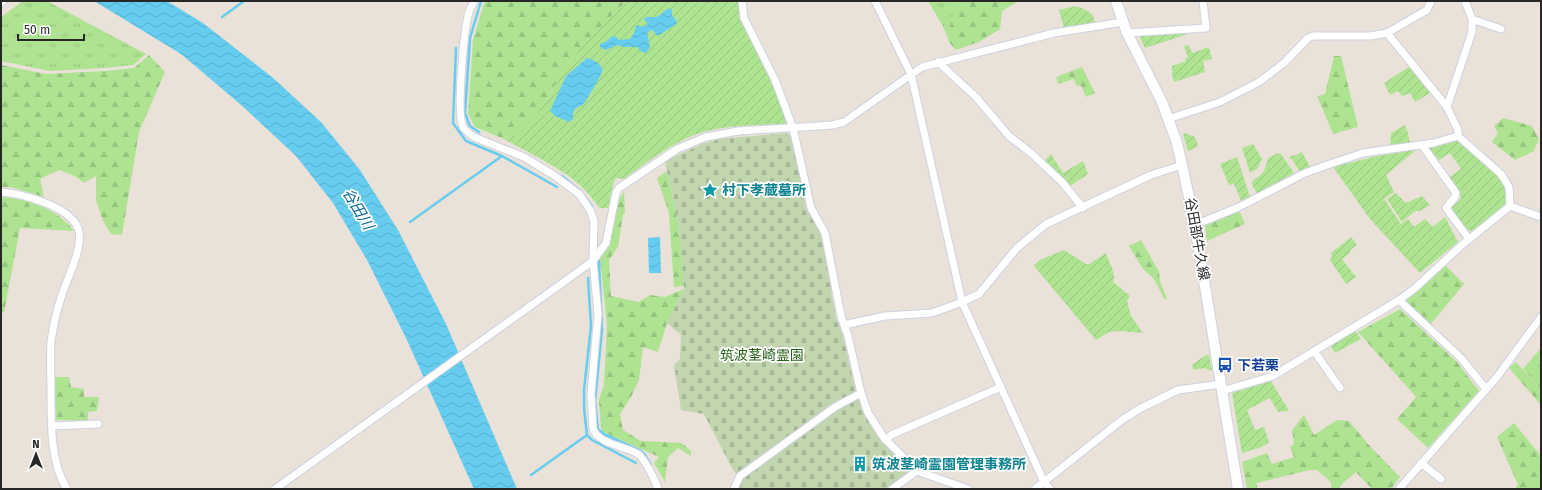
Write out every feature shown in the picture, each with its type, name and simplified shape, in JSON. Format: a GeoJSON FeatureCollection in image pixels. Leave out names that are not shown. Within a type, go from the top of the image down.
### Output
{"type":"FeatureCollection","features":[{"type":"Feature","properties":{"kind":"main road","name":"谷田部牛久線"},"geometry":{"type":"LineString","coordinates":[[1116,1],[1127,33],[1154,84],[1168,119],[1182,165],[1195,225],[1238,489]]}},
{"type":"Feature","properties":{"kind":"street"},"geometry":{"type":"LineString","coordinates":[[474,1],[469,12],[464,40],[460,112],[463,127],[474,137],[524,157],[549,172],[578,194],[590,210],[594,221],[593,261],[598,314],[590,394],[595,433],[602,439],[638,454],[648,469],[658,489]]}},
{"type":"Feature","properties":{"kind":"street"},"geometry":{"type":"LineString","coordinates":[[742,1],[744,18],[775,80],[794,128],[811,208],[825,233],[841,316],[848,336],[861,393],[868,413],[886,440],[917,471],[968,489]]}},
{"type":"Feature","properties":{"kind":"street"},"geometry":{"type":"LineString","coordinates":[[875,1],[911,74],[962,302],[1044,482],[1050,489]]}},
{"type":"Feature","properties":{"kind":"street"},"geometry":{"type":"LineString","coordinates":[[1127,33],[1206,28],[1203,1]]}},
{"type":"Feature","properties":{"kind":"street"},"geometry":{"type":"LineString","coordinates":[[1168,119],[1220,102],[1259,82],[1284,63],[1308,38],[1313,36],[1371,36],[1387,33],[1427,10],[1431,1]]}},
{"type":"Feature","properties":{"kind":"street"},"geometry":{"type":"LineString","coordinates":[[1447,107],[1472,32],[1472,19],[1465,1]]}},
{"type":"Feature","properties":{"kind":"street"},"geometry":{"type":"LineString","coordinates":[[1472,19],[1501,29]]}},
{"type":"Feature","properties":{"kind":"street"},"geometry":{"type":"LineString","coordinates":[[275,489],[593,261],[606,243],[616,193],[619,188],[666,155],[697,140],[719,133],[833,125],[844,122],[922,67],[1054,32],[1123,22]]}},
{"type":"Feature","properties":{"kind":"street"},"geometry":{"type":"LineString","coordinates":[[1387,33],[1447,107],[1458,130],[1458,136],[1501,174],[1509,187],[1510,206]]}},
{"type":"Feature","properties":{"kind":"street"},"geometry":{"type":"LineString","coordinates":[[938,62],[976,97],[1009,136],[1031,153],[1062,182],[1083,208]]}},
{"type":"Feature","properties":{"kind":"street"},"geometry":{"type":"LineString","coordinates":[[1195,225],[1239,207],[1305,173],[1330,164],[1374,151],[1422,145],[1458,136]]}},
{"type":"Feature","properties":{"kind":"street"},"geometry":{"type":"LineString","coordinates":[[1422,145],[1456,193],[1455,197],[1446,208],[1469,239]]}},
{"type":"Feature","properties":{"kind":"street"},"geometry":{"type":"LineString","coordinates":[[844,326],[885,316],[932,313],[979,294],[1017,248],[1037,230],[1054,220],[1083,208],[1151,175],[1182,165]]}},
{"type":"Feature","properties":{"kind":"street"},"geometry":{"type":"LineString","coordinates":[[1,192],[32,198],[62,211],[72,218],[79,232],[79,245],[61,298],[51,341],[52,426],[54,453],[59,471],[67,489]]}},
{"type":"Feature","properties":{"kind":"street"},"geometry":{"type":"LineString","coordinates":[[1510,206],[1541,217]]}},
{"type":"Feature","properties":{"kind":"street"},"geometry":{"type":"LineString","coordinates":[[1035,489],[1116,424],[1138,409],[1164,396],[1178,390],[1222,387],[1273,376],[1399,300],[1414,289],[1469,239],[1510,206]]}},
{"type":"Feature","properties":{"kind":"street"},"geometry":{"type":"LineString","coordinates":[[1399,300],[1460,357],[1486,389]]}},
{"type":"Feature","properties":{"kind":"street"},"geometry":{"type":"LineString","coordinates":[[1399,489],[1497,377],[1541,317]]}},
{"type":"Feature","properties":{"kind":"street"},"geometry":{"type":"LineString","coordinates":[[1314,351],[1340,388]]}},
{"type":"Feature","properties":{"kind":"street"},"geometry":{"type":"LineString","coordinates":[[886,440],[891,435],[1001,387]]}},
{"type":"Feature","properties":{"kind":"street"},"geometry":{"type":"LineString","coordinates":[[734,489],[740,476],[835,407],[861,393]]}},
{"type":"Feature","properties":{"kind":"street"},"geometry":{"type":"LineString","coordinates":[[52,426],[98,424]]}},
{"type":"Feature","properties":{"kind":"street"},"geometry":{"type":"LineString","coordinates":[[1422,463],[1441,479]]}},
{"type":"Feature","properties":{"kind":"street"},"geometry":{"type":"LineString","coordinates":[[892,489],[917,471]]}},
{"type":"Feature","properties":{"kind":"green space"},"geometry":{"type":"Polygon","coordinates":[[[23,1],[47,1],[146,54],[133,65],[50,71],[1,61],[1,17],[23,1]]]}},
{"type":"Feature","properties":{"kind":"green space"},"geometry":{"type":"Polygon","coordinates":[[[485,1],[627,1],[588,39],[563,70],[548,97],[525,131],[504,139],[475,127],[468,114],[473,40],[485,1]]]}},
{"type":"Feature","properties":{"kind":"green space"},"geometry":{"type":"Polygon","coordinates":[[[627,1],[739,1],[741,20],[773,83],[789,124],[733,126],[711,130],[690,137],[660,153],[624,179],[616,178],[608,208],[600,208],[584,189],[567,175],[504,139],[525,131],[548,97],[563,70],[588,39],[627,1]]]}},
{"type":"Feature","properties":{"kind":"green space"},"geometry":{"type":"Polygon","coordinates":[[[928,1],[959,1],[948,30],[949,42],[944,28],[928,1]]]}},
{"type":"Feature","properties":{"kind":"green space"},"geometry":{"type":"Polygon","coordinates":[[[959,1],[1019,1],[1002,11],[1000,29],[979,42],[956,50],[949,42],[948,30],[959,1]]]}},
{"type":"Feature","properties":{"kind":"green space"},"geometry":{"type":"Polygon","coordinates":[[[1076,6],[1092,14],[1095,24],[1064,28],[1059,10],[1076,6]]]}},
{"type":"Feature","properties":{"kind":"green space"},"geometry":{"type":"Polygon","coordinates":[[[1188,32],[1185,35],[1145,48],[1139,35],[1188,32]]]}},
{"type":"Feature","properties":{"kind":"green space"},"geometry":{"type":"Polygon","coordinates":[[[1189,45],[1192,53],[1209,47],[1212,59],[1203,61],[1205,72],[1174,82],[1172,66],[1186,61],[1185,59],[1188,57],[1184,46],[1189,45]]]}},
{"type":"Feature","properties":{"kind":"green space"},"geometry":{"type":"Polygon","coordinates":[[[149,55],[165,72],[139,132],[122,235],[111,234],[103,221],[96,200],[96,176],[84,183],[75,176],[59,170],[40,179],[44,197],[11,187],[1,187],[1,65],[46,74],[105,71],[134,68],[149,55]]]}},
{"type":"Feature","properties":{"kind":"green space"},"geometry":{"type":"Polygon","coordinates":[[[1334,56],[1341,56],[1358,127],[1333,134],[1317,96],[1325,94],[1334,56]]]}},
{"type":"Feature","properties":{"kind":"green space"},"geometry":{"type":"Polygon","coordinates":[[[1082,67],[1095,93],[1086,97],[1081,86],[1076,85],[1074,79],[1058,84],[1056,77],[1082,67]]]}},
{"type":"Feature","properties":{"kind":"green space"},"geometry":{"type":"Polygon","coordinates":[[[1409,67],[1430,93],[1415,102],[1410,93],[1402,96],[1398,91],[1390,95],[1384,83],[1409,67]]]}},
{"type":"Feature","properties":{"kind":"green space"},"geometry":{"type":"Polygon","coordinates":[[[1503,118],[1532,126],[1539,139],[1534,151],[1515,160],[1492,142],[1498,133],[1494,126],[1503,118]]]}},
{"type":"Feature","properties":{"kind":"green space"},"geometry":{"type":"Polygon","coordinates":[[[1405,125],[1410,144],[1390,147],[1391,133],[1405,125]]]}},
{"type":"Feature","properties":{"kind":"green space","name":"筑波茎崎霊園"},"geometry":{"type":"Polygon","coordinates":[[[786,133],[792,137],[806,208],[821,234],[836,317],[843,336],[855,388],[869,421],[888,446],[911,469],[911,472],[887,489],[737,489],[741,480],[733,470],[704,414],[681,410],[674,365],[680,359],[681,335],[667,323],[684,289],[679,227],[665,161],[702,144],[719,139],[786,133]]]}},
{"type":"Feature","properties":{"kind":"green space"},"geometry":{"type":"Polygon","coordinates":[[[1185,133],[1195,137],[1198,145],[1188,151],[1183,134],[1185,133]]]}},
{"type":"Feature","properties":{"kind":"green space"},"geometry":{"type":"Polygon","coordinates":[[[1458,140],[1502,180],[1506,190],[1507,204],[1473,232],[1469,230],[1466,231],[1450,209],[1461,199],[1461,196],[1450,177],[1461,169],[1450,153],[1439,160],[1428,147],[1458,140]]]}},
{"type":"Feature","properties":{"kind":"green space"},"geometry":{"type":"Polygon","coordinates":[[[1253,144],[1262,159],[1257,169],[1250,173],[1242,148],[1253,144]]]}},
{"type":"Feature","properties":{"kind":"green space"},"geometry":{"type":"Polygon","coordinates":[[[1416,150],[1386,175],[1394,192],[1384,199],[1401,224],[1408,219],[1414,227],[1425,219],[1433,227],[1445,217],[1458,242],[1420,273],[1370,219],[1333,167],[1377,156],[1416,150]]]}},
{"type":"Feature","properties":{"kind":"green space"},"geometry":{"type":"Polygon","coordinates":[[[1302,152],[1310,167],[1299,171],[1292,159],[1289,158],[1290,156],[1302,152]]]}},
{"type":"Feature","properties":{"kind":"green space"},"geometry":{"type":"Polygon","coordinates":[[[1278,153],[1281,154],[1294,173],[1257,194],[1252,184],[1253,180],[1260,176],[1264,171],[1268,158],[1278,153]]]}},
{"type":"Feature","properties":{"kind":"green space"},"geometry":{"type":"Polygon","coordinates":[[[1051,154],[1063,173],[1083,161],[1088,174],[1070,186],[1044,161],[1051,154]]]}},
{"type":"Feature","properties":{"kind":"green space"},"geometry":{"type":"Polygon","coordinates":[[[1237,157],[1250,197],[1241,201],[1234,184],[1229,185],[1220,164],[1237,157]]]}},
{"type":"Feature","properties":{"kind":"green space"},"geometry":{"type":"Polygon","coordinates":[[[667,171],[679,227],[684,286],[674,287],[669,213],[657,178],[667,171]]]}},
{"type":"Feature","properties":{"kind":"green space"},"geometry":{"type":"Polygon","coordinates":[[[624,192],[625,213],[623,215],[618,247],[609,260],[611,296],[639,302],[650,295],[665,297],[684,289],[667,323],[658,352],[643,347],[639,380],[631,397],[620,414],[623,430],[641,441],[682,443],[691,451],[691,456],[678,448],[668,457],[665,482],[654,463],[659,457],[603,432],[601,427],[599,400],[604,385],[607,325],[600,258],[609,245],[619,200],[624,192]]]}},
{"type":"Feature","properties":{"kind":"green space"},"geometry":{"type":"Polygon","coordinates":[[[1396,193],[1406,203],[1422,196],[1430,205],[1420,211],[1415,211],[1402,222],[1387,199],[1396,193]]]}},
{"type":"Feature","properties":{"kind":"green space"},"geometry":{"type":"Polygon","coordinates":[[[1,197],[21,200],[42,206],[60,217],[74,231],[20,228],[4,313],[1,311],[1,197]]]}},
{"type":"Feature","properties":{"kind":"green space"},"geometry":{"type":"Polygon","coordinates":[[[1239,210],[1245,224],[1207,241],[1205,225],[1239,210]]]}},
{"type":"Feature","properties":{"kind":"green space"},"geometry":{"type":"Polygon","coordinates":[[[1351,237],[1357,245],[1342,259],[1356,277],[1346,284],[1330,260],[1332,257],[1331,253],[1351,237]]]}},
{"type":"Feature","properties":{"kind":"green space"},"geometry":{"type":"Polygon","coordinates":[[[1141,240],[1159,272],[1160,281],[1167,299],[1165,300],[1154,279],[1143,269],[1129,246],[1141,240]]]}},
{"type":"Feature","properties":{"kind":"green space"},"geometry":{"type":"Polygon","coordinates":[[[1064,250],[1086,264],[1089,264],[1106,253],[1114,275],[1113,282],[1130,296],[1127,301],[1131,316],[1143,333],[1119,331],[1109,332],[1096,340],[1034,266],[1040,260],[1064,250]]]}},
{"type":"Feature","properties":{"kind":"green space"},"geometry":{"type":"Polygon","coordinates":[[[1444,264],[1464,284],[1430,325],[1404,301],[1425,284],[1444,264]]]}},
{"type":"Feature","properties":{"kind":"green space"},"geometry":{"type":"Polygon","coordinates":[[[1400,309],[1457,362],[1479,391],[1428,448],[1397,419],[1416,397],[1358,332],[1400,309]]]}},
{"type":"Feature","properties":{"kind":"green space"},"geometry":{"type":"Polygon","coordinates":[[[1355,331],[1361,339],[1335,353],[1331,346],[1355,331]]]}},
{"type":"Feature","properties":{"kind":"green space"},"geometry":{"type":"Polygon","coordinates":[[[1541,348],[1541,390],[1523,369],[1541,348]]]}},
{"type":"Feature","properties":{"kind":"green space"},"geometry":{"type":"Polygon","coordinates":[[[1206,355],[1209,355],[1212,371],[1204,368],[1194,370],[1192,365],[1206,355]]]}},
{"type":"Feature","properties":{"kind":"green space"},"geometry":{"type":"Polygon","coordinates":[[[1516,362],[1541,390],[1541,405],[1509,368],[1516,362]]]}},
{"type":"Feature","properties":{"kind":"green space"},"geometry":{"type":"Polygon","coordinates":[[[54,377],[69,377],[71,387],[84,389],[84,397],[99,397],[97,411],[88,412],[88,421],[56,420],[54,377]]]}},
{"type":"Feature","properties":{"kind":"green space"},"geometry":{"type":"Polygon","coordinates":[[[1271,381],[1289,411],[1278,412],[1270,398],[1247,410],[1255,430],[1264,427],[1269,442],[1262,447],[1242,453],[1232,393],[1271,381]]]}},
{"type":"Feature","properties":{"kind":"green space"},"geometry":{"type":"Polygon","coordinates":[[[1304,415],[1314,435],[1337,420],[1349,421],[1368,444],[1400,477],[1391,489],[1372,489],[1356,472],[1342,484],[1339,489],[1331,489],[1331,482],[1317,470],[1310,470],[1256,483],[1258,489],[1247,489],[1242,462],[1267,453],[1272,464],[1294,457],[1290,447],[1294,444],[1292,430],[1304,415]]]}},
{"type":"Feature","properties":{"kind":"green space"},"geometry":{"type":"Polygon","coordinates":[[[1514,423],[1541,456],[1541,489],[1515,489],[1518,485],[1497,437],[1514,423]]]}},
{"type":"Feature","properties":{"kind":"water","name":"谷田川"},"geometry":{"type":"Polygon","coordinates":[[[94,1],[167,1],[203,23],[272,77],[321,122],[360,170],[398,230],[446,324],[517,489],[474,489],[406,338],[367,260],[333,203],[296,156],[240,104],[181,54],[94,1]]]}},
{"type":"Feature","properties":{"kind":"water"},"geometry":{"type":"Polygon","coordinates":[[[669,8],[672,10],[672,15],[677,22],[676,24],[658,36],[652,30],[647,32],[650,47],[646,53],[642,52],[637,47],[623,47],[618,45],[605,50],[600,47],[600,44],[607,41],[612,36],[618,38],[618,40],[630,39],[637,25],[643,27],[648,24],[644,19],[646,17],[657,17],[669,8]]]}},
{"type":"Feature","properties":{"kind":"water"},"geometry":{"type":"Polygon","coordinates":[[[587,58],[600,65],[603,70],[585,102],[575,109],[573,119],[569,122],[555,116],[550,111],[566,76],[587,58]]]}},
{"type":"Feature","properties":{"kind":"water"},"geometry":{"type":"Polygon","coordinates":[[[660,237],[661,273],[649,273],[648,238],[660,237]]]}},
{"type":"Feature","properties":{"kind":"waterway"},"geometry":{"type":"LineString","coordinates":[[222,17],[244,1]]}},
{"type":"Feature","properties":{"kind":"waterway"},"geometry":{"type":"LineString","coordinates":[[479,132],[470,126],[465,113],[470,38],[481,1]]}},
{"type":"Feature","properties":{"kind":"waterway"},"geometry":{"type":"LineString","coordinates":[[456,48],[453,123],[466,141],[502,156],[557,187]]}},
{"type":"Feature","properties":{"kind":"waterway"},"geometry":{"type":"LineString","coordinates":[[410,222],[502,156]]}},
{"type":"Feature","properties":{"kind":"waterway"},"geometry":{"type":"LineString","coordinates":[[562,176],[580,191],[592,206]]}},
{"type":"Feature","properties":{"kind":"waterway"},"geometry":{"type":"LineString","coordinates":[[599,261],[602,330],[595,401],[598,429],[604,434],[641,451],[651,465]]}},
{"type":"Feature","properties":{"kind":"waterway"},"geometry":{"type":"LineString","coordinates":[[588,278],[591,326],[584,390],[587,435],[592,440],[636,463]]}},
{"type":"Feature","properties":{"kind":"waterway"},"geometry":{"type":"LineString","coordinates":[[531,475],[587,435]]}},
{"type":"Feature","properties":{"kind":"place","name":"村下孝蔵墓所"},"geometry":{"type":"Point","coordinates":[710,190]}},
{"type":"Feature","properties":{"kind":"place","name":"下若栗"},"geometry":{"type":"Point","coordinates":[1225,365]}},
{"type":"Feature","properties":{"kind":"place","name":"筑波茎崎霊園管理事務所"},"geometry":{"type":"Point","coordinates":[860,464]}}]}
